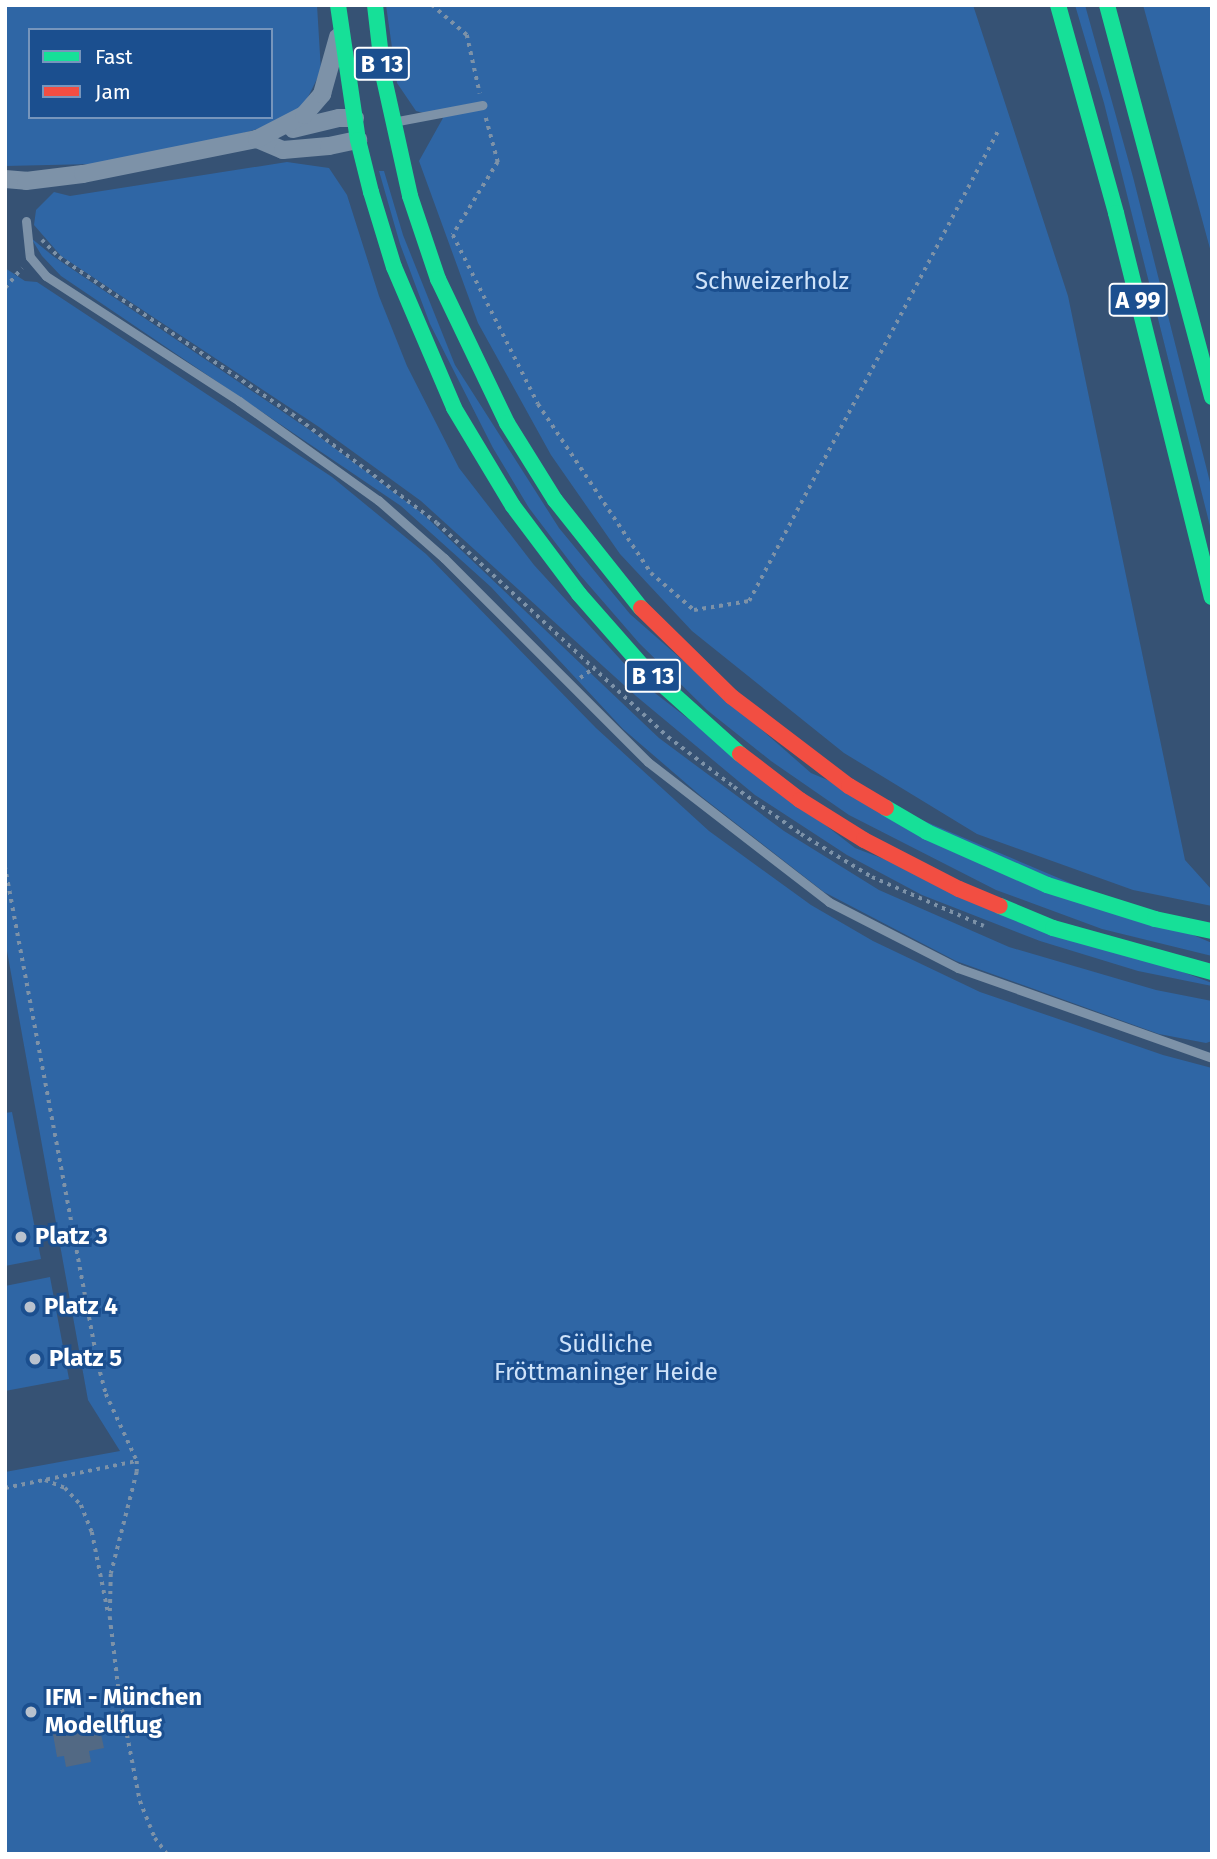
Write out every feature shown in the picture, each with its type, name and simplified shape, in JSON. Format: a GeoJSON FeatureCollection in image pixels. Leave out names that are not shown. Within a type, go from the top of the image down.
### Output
{"type":"FeatureCollection","features":[{"type":"Feature","properties":{"kind":"main road","name":"B 13"},"geometry":{"type":"LineString","coordinates":[[338,5],[340,29],[372,126],[394,267],[454,408],[513,506],[579,594],[644,668],[723,741],[800,800],[864,840],[959,889],[1053,928],[1212,972]]}},
{"type":"Feature","properties":{"kind":"main road","name":"B 13"},"geometry":{"type":"LineString","coordinates":[[375,5],[372,126],[410,196],[438,279],[472,355],[507,423],[555,500],[615,578],[683,652],[775,732],[849,786],[927,832],[1047,885],[1155,919],[1212,931]]}},
{"type":"Feature","properties":{"kind":"main road","name":"A 99"},"geometry":{"type":"LineString","coordinates":[[1058,5],[1116,213],[1212,597]]}},
{"type":"Feature","properties":{"kind":"main road","name":"A 99"},"geometry":{"type":"LineString","coordinates":[[1107,5],[1212,397]]}},
{"type":"Feature","properties":{"kind":"street"},"geometry":{"type":"LineString","coordinates":[[257,139],[304,115],[322,94],[340,29]]}},
{"type":"Feature","properties":{"kind":"street"},"geometry":{"type":"LineString","coordinates":[[5,179],[26,181],[83,174],[257,139],[310,124],[372,126]]}},
{"type":"Feature","properties":{"kind":"street"},"geometry":{"type":"LineString","coordinates":[[257,139],[283,150],[329,146],[372,126]]}},
{"type":"Feature","properties":{"kind":"lane"},"geometry":{"type":"LineString","coordinates":[[372,126],[483,105]]}},
{"type":"Feature","properties":{"kind":"lane"},"geometry":{"type":"LineString","coordinates":[[26,221],[30,257],[46,276],[239,401],[377,500],[443,558],[648,762],[829,902],[958,968],[1212,1058]]}},
{"type":"Feature","properties":{"kind":"path"},"geometry":{"type":"LineString","coordinates":[[432,5],[467,35],[498,162],[453,236],[538,404],[651,573],[694,610],[749,601],[998,131]]}},
{"type":"Feature","properties":{"kind":"path"},"geometry":{"type":"LineString","coordinates":[[5,288],[13,280]]}},
{"type":"Feature","properties":{"kind":"path"},"geometry":{"type":"LineString","coordinates":[[5,866],[98,1364],[106,1394],[137,1461],[137,1472],[111,1574],[110,1617]]}},
{"type":"Feature","properties":{"kind":"path"},"geometry":{"type":"LineString","coordinates":[[5,1488],[137,1461]]}},
{"type":"Feature","properties":{"kind":"path"},"geometry":{"type":"LineString","coordinates":[[45,1480],[65,1488],[81,1505],[92,1532],[110,1617],[119,1693],[139,1801],[155,1838],[167,1854]]}},
{"type":"Feature","properties":{"kind":"green space"},"geometry":{"type":"Polygon","coordinates":[[[5,5],[317,5],[321,71],[304,105],[268,126],[240,134],[93,164],[5,166],[5,5]]]}},
{"type":"Feature","properties":{"kind":"green space","name":"Schweizerholz"},"geometry":{"type":"Polygon","coordinates":[[[386,5],[973,5],[1068,296],[1185,860],[1212,890],[1212,906],[1133,890],[977,834],[844,753],[692,631],[620,554],[551,455],[478,323],[419,161],[443,118],[416,111],[397,83],[386,5]]]}},
{"type":"Feature","properties":{"kind":"green space"},"geometry":{"type":"Polygon","coordinates":[[[1075,5],[1085,5],[1133,177],[1212,490],[1212,534],[1104,103],[1075,5]]]}},
{"type":"Feature","properties":{"kind":"green space"},"geometry":{"type":"Polygon","coordinates":[[[1143,5],[1212,5],[1212,256],[1184,153],[1143,5]]]}},
{"type":"Feature","properties":{"kind":"green space"},"geometry":{"type":"Polygon","coordinates":[[[287,162],[329,168],[347,195],[379,296],[407,366],[459,468],[534,565],[642,683],[855,848],[1212,983],[1212,986],[1138,971],[1040,941],[922,895],[847,855],[755,795],[636,696],[421,501],[319,427],[61,256],[34,225],[36,210],[54,192],[70,196],[287,162]]]}},
{"type":"Feature","properties":{"kind":"green space"},"geometry":{"type":"Polygon","coordinates":[[[379,171],[384,171],[403,235],[455,365],[559,528],[630,614],[811,773],[1212,943],[1212,956],[1102,929],[996,890],[849,815],[771,761],[707,710],[639,643],[580,575],[529,508],[493,448],[430,324],[400,244],[379,171]]]}},
{"type":"Feature","properties":{"kind":"green space"},"geometry":{"type":"Polygon","coordinates":[[[31,238],[53,256],[317,435],[423,514],[659,738],[784,831],[879,890],[1009,947],[1156,990],[1212,1001],[1212,1041],[1206,1043],[1159,1034],[956,961],[824,892],[702,797],[623,729],[491,587],[401,506],[61,276],[42,256],[31,238]]]}},
{"type":"Feature","properties":{"kind":"green space","name":"Südliche Fröttmaninger Heide"},"geometry":{"type":"Polygon","coordinates":[[[5,268],[25,281],[37,282],[332,477],[426,554],[596,728],[709,831],[811,905],[873,941],[980,992],[1163,1055],[1212,1068],[1212,1854],[5,1854],[5,1472],[120,1451],[88,1400],[5,940],[5,268]]]}},
{"type":"Feature","properties":{"kind":"green space"},"geometry":{"type":"Polygon","coordinates":[[[12,1112],[41,1259],[5,1266],[5,1113],[12,1112]]]}},
{"type":"Feature","properties":{"kind":"green space"},"geometry":{"type":"Polygon","coordinates":[[[50,1277],[69,1379],[5,1391],[5,1286],[50,1277]]]}},
{"type":"Feature","properties":{"kind":"building"},"geometry":{"type":"Polygon","coordinates":[[[65,1720],[67,1726],[98,1720],[104,1748],[89,1751],[91,1762],[66,1767],[64,1756],[57,1757],[51,1723],[65,1720]]]}},
{"type":"Feature","properties":{"kind":"traffic: fast"},"geometry":{"type":"LineString","coordinates":[[338,5],[358,140],[371,192],[394,267],[454,408],[513,506],[579,594],[644,668],[740,754]]}},
{"type":"Feature","properties":{"kind":"traffic: fast"},"geometry":{"type":"LineString","coordinates":[[375,5],[383,74],[410,196],[438,279],[507,423],[555,500],[641,608]]}},
{"type":"Feature","properties":{"kind":"traffic: fast"},"geometry":{"type":"LineString","coordinates":[[1058,5],[1116,213],[1212,597]]}},
{"type":"Feature","properties":{"kind":"traffic: fast"},"geometry":{"type":"LineString","coordinates":[[1107,5],[1212,397]]}},
{"type":"Feature","properties":{"kind":"traffic: fast"},"geometry":{"type":"LineString","coordinates":[[886,808],[927,832],[1047,885],[1155,919],[1212,931]]}},
{"type":"Feature","properties":{"kind":"traffic: fast"},"geometry":{"type":"LineString","coordinates":[[1000,906],[1053,928],[1212,972]]}},
{"type":"Feature","properties":{"kind":"traffic: jam"},"geometry":{"type":"LineString","coordinates":[[641,608],[732,697],[849,786],[886,808]]}},
{"type":"Feature","properties":{"kind":"traffic: jam"},"geometry":{"type":"LineString","coordinates":[[740,754],[800,800],[864,840],[959,889],[1000,906]]}},
{"type":"Feature","properties":{"kind":"place","name":"Platz 3"},"geometry":{"type":"Point","coordinates":[21,1237]}},
{"type":"Feature","properties":{"kind":"place","name":"Platz 4"},"geometry":{"type":"Point","coordinates":[30,1307]}},
{"type":"Feature","properties":{"kind":"place","name":"Platz 5"},"geometry":{"type":"Point","coordinates":[35,1359]}},
{"type":"Feature","properties":{"kind":"place","name":"IFM - München Modellflug"},"geometry":{"type":"Point","coordinates":[31,1712]}}]}
